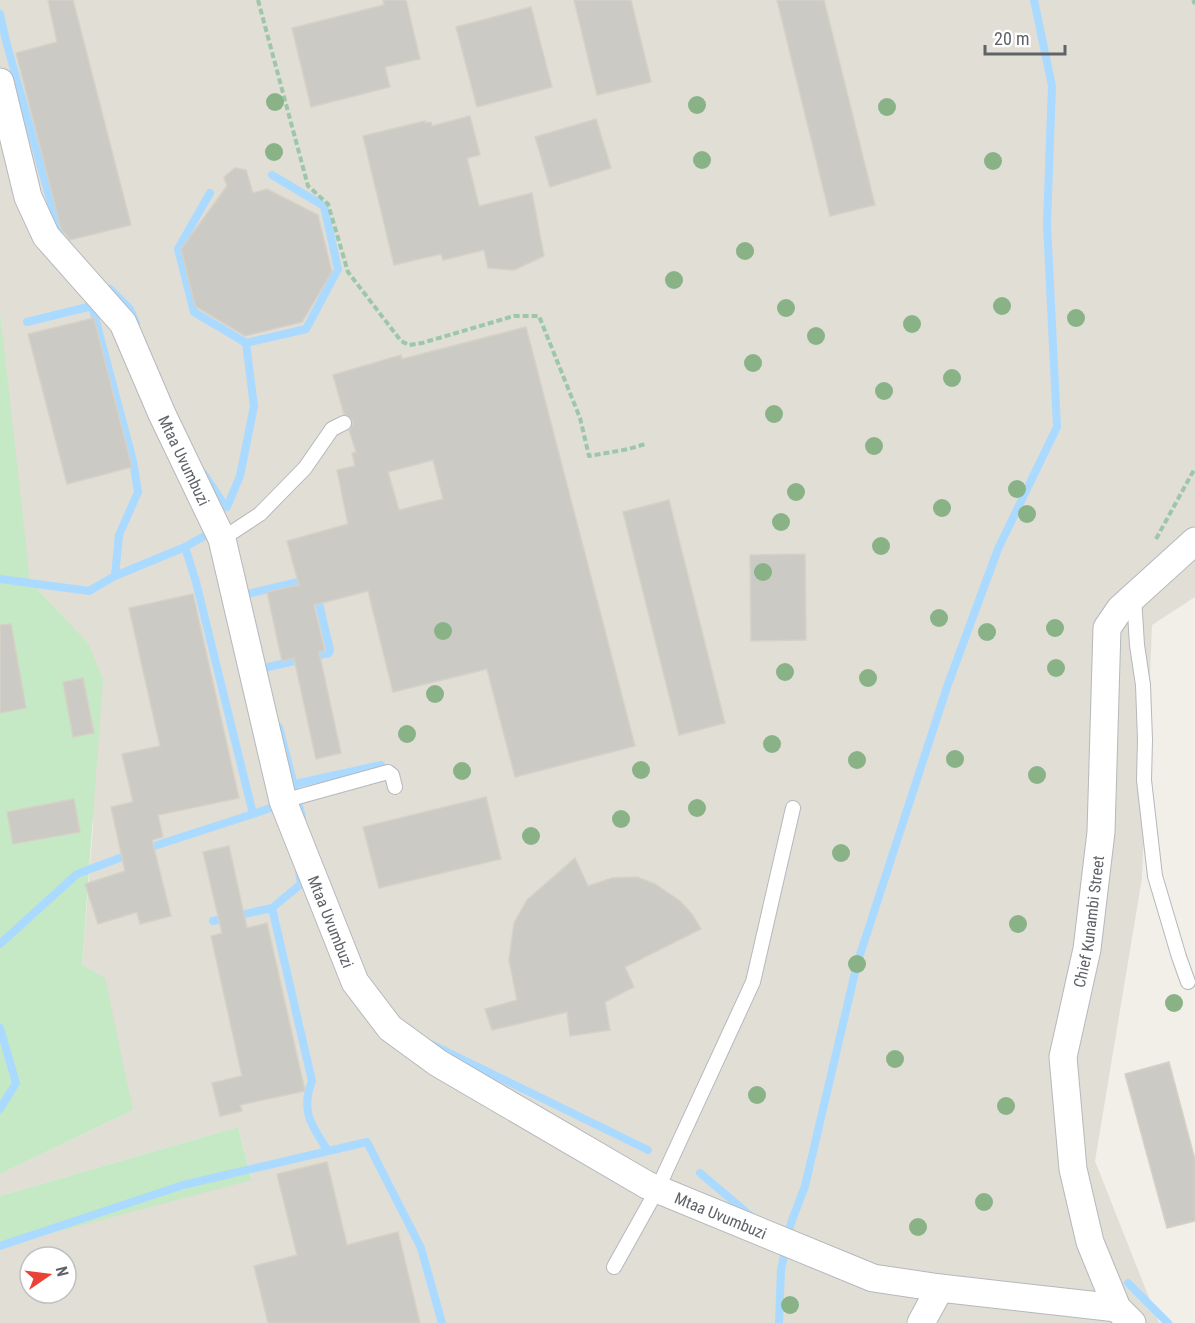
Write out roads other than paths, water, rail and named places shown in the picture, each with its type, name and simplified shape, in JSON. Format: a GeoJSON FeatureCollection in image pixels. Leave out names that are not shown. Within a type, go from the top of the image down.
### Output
{"type":"FeatureCollection","features":[{"type":"Feature","properties":{"kind":"street","name":"Mtaa Uvumbuzi"},"geometry":{"type":"LineString","coordinates":[[0,82],[28,197],[46,236],[123,323],[162,414],[222,539],[283,801],[355,982],[390,1028],[438,1063],[657,1190],[873,1278],[1124,1316]]}},
{"type":"Feature","properties":{"kind":"street","name":"Chief Kunambi Street"},"geometry":{"type":"LineString","coordinates":[[1124,1316],[1090,1242],[1073,1169],[1063,1057],[1087,949],[1101,832],[1107,628],[1120,609],[1195,540]]}},
{"type":"Feature","properties":{"kind":"street"},"geometry":{"type":"LineString","coordinates":[[921,1323],[940,1288]]}},
{"type":"Feature","properties":{"kind":"lane"},"geometry":{"type":"LineString","coordinates":[[222,539],[260,514],[305,468],[332,429],[344,423]]}},
{"type":"Feature","properties":{"kind":"lane"},"geometry":{"type":"LineString","coordinates":[[1140,591],[1137,645],[1143,685],[1144,780],[1155,876],[1188,982]]}},
{"type":"Feature","properties":{"kind":"lane"},"geometry":{"type":"LineString","coordinates":[[283,801],[388,772],[392,776],[395,787]]}},
{"type":"Feature","properties":{"kind":"lane"},"geometry":{"type":"LineString","coordinates":[[614,1267],[657,1190],[753,982],[793,808]]}},
{"type":"Feature","properties":{"kind":"waterway"},"geometry":{"type":"LineString","coordinates":[[779,1323],[781,1270],[791,1223],[805,1186],[857,964],[947,687],[998,549],[1057,427],[1047,224],[1052,86],[1034,0]]}},
{"type":"Feature","properties":{"kind":"waterway"},"geometry":{"type":"LineString","coordinates":[[0,14],[61,239]]}},
{"type":"Feature","properties":{"kind":"waterway"},"geometry":{"type":"LineString","coordinates":[[210,193],[178,249],[194,312],[246,343],[306,329],[338,269],[324,206],[272,175]]}},
{"type":"Feature","properties":{"kind":"waterway"},"geometry":{"type":"LineString","coordinates":[[110,289],[130,309],[136,323]]}},
{"type":"Feature","properties":{"kind":"waterway"},"geometry":{"type":"LineString","coordinates":[[27,322],[92,306],[133,461],[138,492],[119,535],[115,576]]}},
{"type":"Feature","properties":{"kind":"waterway"},"geometry":{"type":"LineString","coordinates":[[204,474],[227,507],[240,476],[254,406],[246,343]]}},
{"type":"Feature","properties":{"kind":"waterway"},"geometry":{"type":"LineString","coordinates":[[0,579],[89,591],[115,576],[185,547],[208,534]]}},
{"type":"Feature","properties":{"kind":"waterway"},"geometry":{"type":"LineString","coordinates":[[145,849],[253,814],[196,582],[185,547]]}},
{"type":"Feature","properties":{"kind":"waterway"},"geometry":{"type":"LineString","coordinates":[[243,595],[307,580]]}},
{"type":"Feature","properties":{"kind":"waterway"},"geometry":{"type":"LineString","coordinates":[[264,668],[329,653],[317,595]]}},
{"type":"Feature","properties":{"kind":"waterway"},"geometry":{"type":"LineString","coordinates":[[279,727],[302,817]]}},
{"type":"Feature","properties":{"kind":"waterway"},"geometry":{"type":"LineString","coordinates":[[295,784],[381,765]]}},
{"type":"Feature","properties":{"kind":"waterway"},"geometry":{"type":"LineString","coordinates":[[253,814],[279,805],[280,807]]}},
{"type":"Feature","properties":{"kind":"waterway"},"geometry":{"type":"LineString","coordinates":[[0,944],[77,874],[133,853]]}},
{"type":"Feature","properties":{"kind":"waterway"},"geometry":{"type":"LineString","coordinates":[[272,908],[301,884],[299,871]]}},
{"type":"Feature","properties":{"kind":"waterway"},"geometry":{"type":"LineString","coordinates":[[213,921],[272,908],[312,1081],[307,1102],[308,1110],[313,1126],[328,1151]]}},
{"type":"Feature","properties":{"kind":"waterway"},"geometry":{"type":"LineString","coordinates":[[0,1028],[16,1083],[0,1109]]}},
{"type":"Feature","properties":{"kind":"waterway"},"geometry":{"type":"LineString","coordinates":[[433,1045],[648,1150]]}},
{"type":"Feature","properties":{"kind":"waterway"},"geometry":{"type":"LineString","coordinates":[[0,1246],[183,1185],[367,1142],[421,1248],[442,1323]]}},
{"type":"Feature","properties":{"kind":"waterway"},"geometry":{"type":"LineString","coordinates":[[700,1173],[752,1217]]}},
{"type":"Feature","properties":{"kind":"waterway"},"geometry":{"type":"LineString","coordinates":[[1128,1283],[1168,1323]]}}]}
